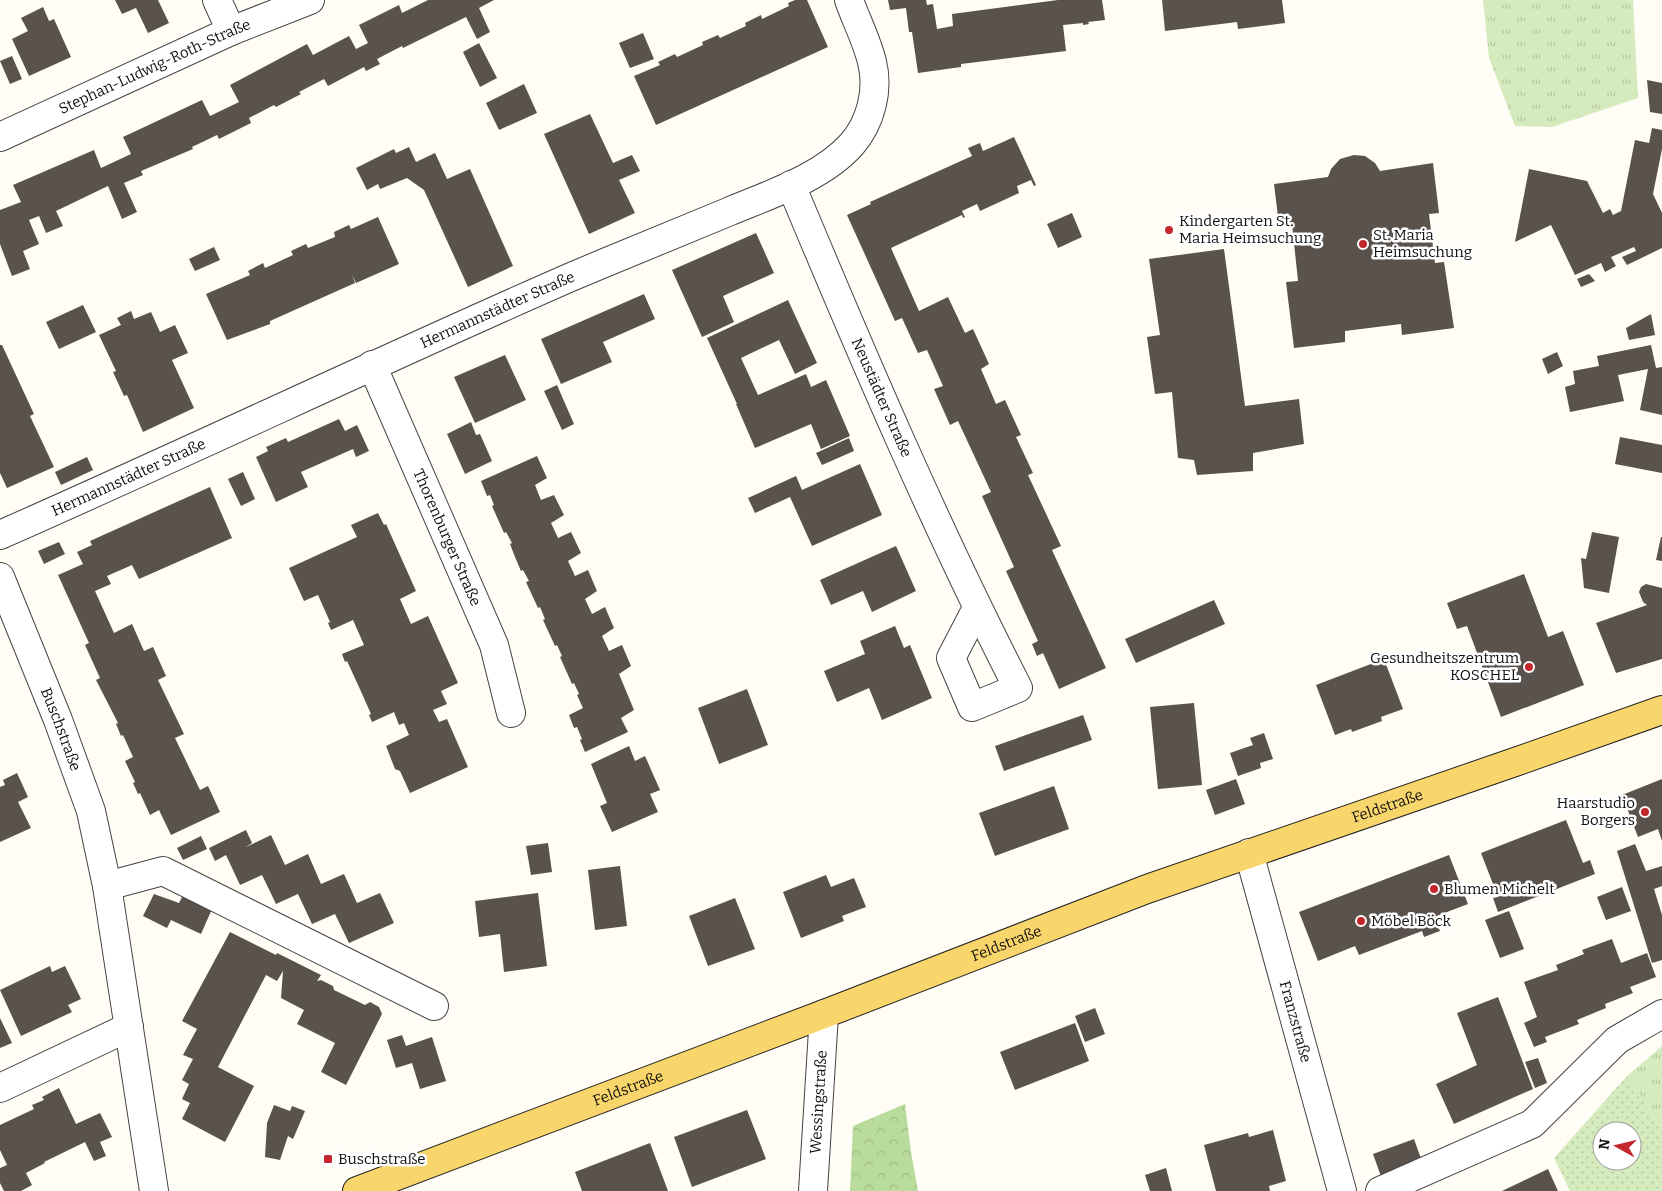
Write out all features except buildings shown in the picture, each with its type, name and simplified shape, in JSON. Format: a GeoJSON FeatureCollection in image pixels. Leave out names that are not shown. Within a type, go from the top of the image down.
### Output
{"type":"FeatureCollection","features":[{"type":"Feature","properties":{"kind":"main road","name":"Feldstraße"},"geometry":{"type":"LineString","coordinates":[[357,1191],[1147,889],[1662,710]]}},
{"type":"Feature","properties":{"kind":"street"},"geometry":{"type":"LineString","coordinates":[[217,0],[230,31]]}},
{"type":"Feature","properties":{"kind":"street","name":"Stephan-Ludwig-Roth-Straße"},"geometry":{"type":"LineString","coordinates":[[0,137],[230,31],[310,0]]}},
{"type":"Feature","properties":{"kind":"street","name":"Hermannstädter Straße"},"geometry":{"type":"LineString","coordinates":[[0,535],[128,479],[372,365],[571,277],[791,185],[828,165],[851,145],[868,120],[872,106],[874,75],[872,61],[849,0]]}},
{"type":"Feature","properties":{"kind":"street","name":"Neustädter Straße"},"geometry":{"type":"LineString","coordinates":[[791,185],[893,424],[977,608]]}},
{"type":"Feature","properties":{"kind":"street","name":"Thorenburger Straße"},"geometry":{"type":"LineString","coordinates":[[372,365],[494,645],[511,713]]}},
{"type":"Feature","properties":{"kind":"street","name":"Buschstraße"},"geometry":{"type":"LineString","coordinates":[[0,577],[58,720],[92,811],[107,886],[154,1191]]}},
{"type":"Feature","properties":{"kind":"street","name":"Franzstraße"},"geometry":{"type":"LineString","coordinates":[[1249,853],[1342,1191]]}},
{"type":"Feature","properties":{"kind":"street"},"geometry":{"type":"LineString","coordinates":[[107,886],[163,871],[434,1006]]}},
{"type":"Feature","properties":{"kind":"street","name":"Wessingstraße"},"geometry":{"type":"LineString","coordinates":[[813,1191],[824,1014]]}},
{"type":"Feature","properties":{"kind":"street"},"geometry":{"type":"LineString","coordinates":[[1380,1191],[1532,1124],[1618,1040],[1662,1014]]}},
{"type":"Feature","properties":{"kind":"street"},"geometry":{"type":"LineString","coordinates":[[0,1088],[129,1027]]}},
{"type":"Feature","properties":{"kind":"green space"},"geometry":{"type":"Polygon","coordinates":[[[1483,0],[1633,0],[1638,98],[1552,127],[1515,126],[1489,58],[1483,0]]]}},
{"type":"Feature","properties":{"kind":"green space"},"geometry":{"type":"Polygon","coordinates":[[[1662,1046],[1662,1130],[1627,1076],[1662,1046]]]}},
{"type":"Feature","properties":{"kind":"green space"},"geometry":{"type":"Polygon","coordinates":[[[1627,1076],[1662,1130],[1662,1191],[1570,1191],[1554,1158],[1627,1076]]]}},
{"type":"Feature","properties":{"kind":"green space"},"geometry":{"type":"Polygon","coordinates":[[[905,1104],[918,1191],[850,1191],[853,1126],[905,1104]]]}},
{"type":"Feature","properties":{"kind":"place","name":"Kindergarten St. Maria Heimsuchung"},"geometry":{"type":"Point","coordinates":[1169,230]}},
{"type":"Feature","properties":{"kind":"place","name":"St. Maria Heimsuchung"},"geometry":{"type":"Point","coordinates":[1363,244]}},
{"type":"Feature","properties":{"kind":"place","name":"Gesundheitszentrum KOSCHEL"},"geometry":{"type":"Point","coordinates":[1529,667]}},
{"type":"Feature","properties":{"kind":"place","name":"Haarstudio Borgers"},"geometry":{"type":"Point","coordinates":[1645,812]}},
{"type":"Feature","properties":{"kind":"place","name":"Blumen Michelt"},"geometry":{"type":"Point","coordinates":[1434,889]}},
{"type":"Feature","properties":{"kind":"place","name":"Möbel Böck"},"geometry":{"type":"Point","coordinates":[1361,921]}},
{"type":"Feature","properties":{"kind":"place","name":"Buschstraße"},"geometry":{"type":"Point","coordinates":[328,1159]}}]}
